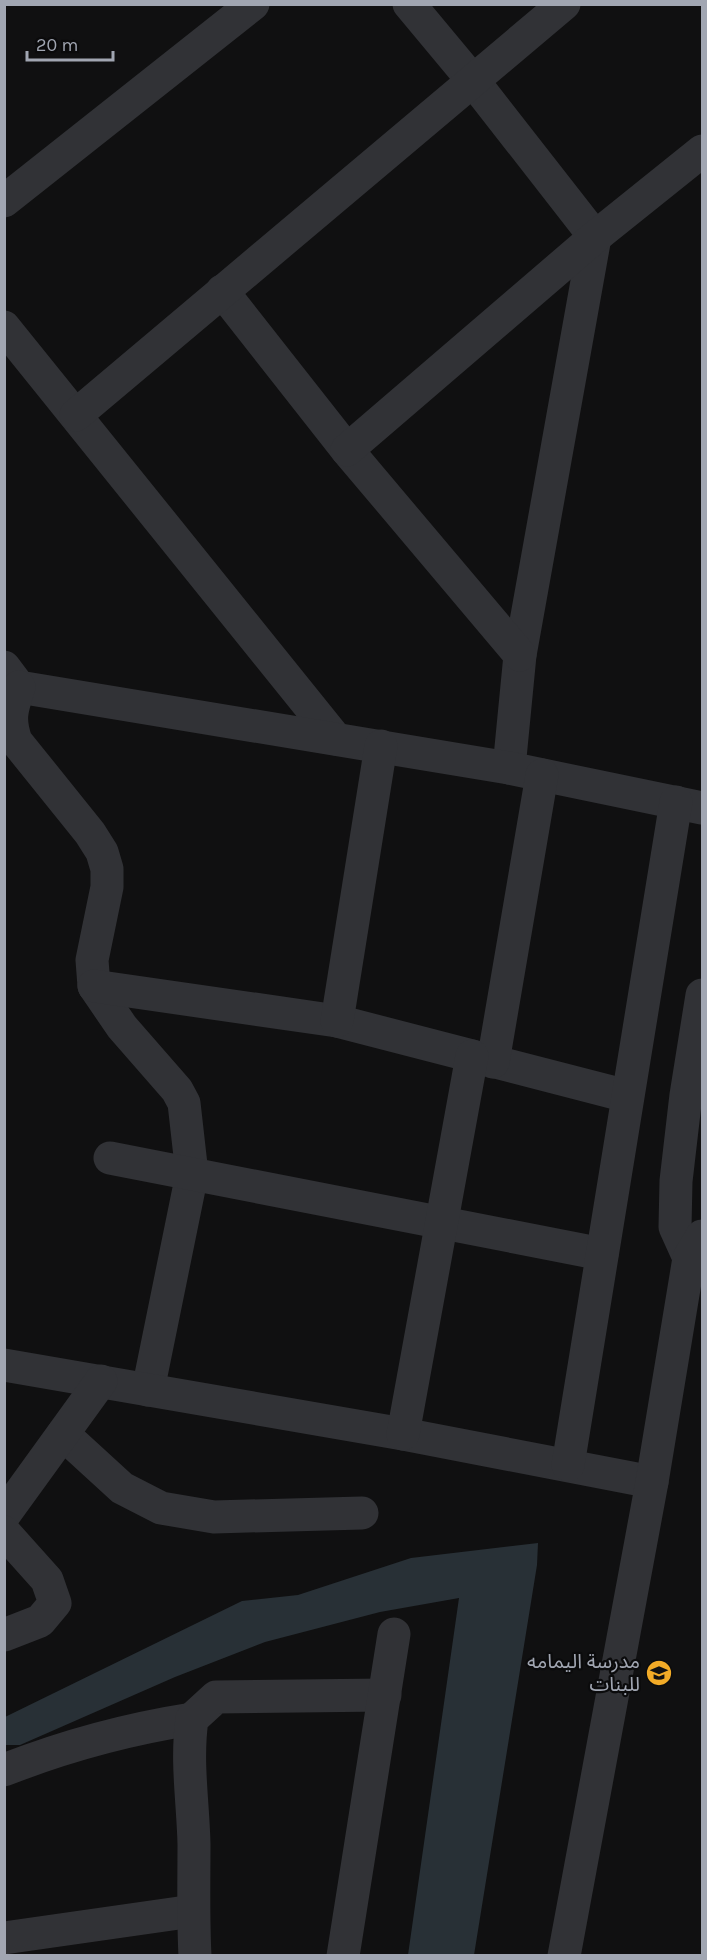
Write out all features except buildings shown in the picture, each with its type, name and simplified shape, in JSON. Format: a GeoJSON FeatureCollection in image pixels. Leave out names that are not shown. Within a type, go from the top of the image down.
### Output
{"type":"FeatureCollection","features":[{"type":"Feature","properties":{"kind":"street"},"geometry":{"type":"LineString","coordinates":[[4,201],[253,4]]}},
{"type":"Feature","properties":{"kind":"street"},"geometry":{"type":"LineString","coordinates":[[409,4],[474,82],[595,237],[520,655],[509,768]]}},
{"type":"Feature","properties":{"kind":"street"},"geometry":{"type":"LineString","coordinates":[[76,415],[564,4]]}},
{"type":"Feature","properties":{"kind":"street"},"geometry":{"type":"LineString","coordinates":[[347,450],[595,237],[702,151]]}},
{"type":"Feature","properties":{"kind":"street"},"geometry":{"type":"LineString","coordinates":[[222,291],[347,450],[520,655]]}},
{"type":"Feature","properties":{"kind":"street"},"geometry":{"type":"LineString","coordinates":[[4,327],[336,739]]}},
{"type":"Feature","properties":{"kind":"street"},"geometry":{"type":"LineString","coordinates":[[148,1390],[192,1174],[184,1103],[177,1090],[122,1027],[94,986],[92,960],[107,887],[107,869],[102,852],[90,833],[16,741],[10,724],[12,677],[336,739],[509,768],[689,805],[627,1096],[568,1465]]}},
{"type":"Feature","properties":{"kind":"street"},"geometry":{"type":"LineString","coordinates":[[337,1021],[381,746]]}},
{"type":"Feature","properties":{"kind":"street"},"geometry":{"type":"LineString","coordinates":[[403,1434],[442,1224],[482,1059],[542,775]]}},
{"type":"Feature","properties":{"kind":"street"},"geometry":{"type":"LineString","coordinates":[[94,986],[337,1021],[627,1096]]}},
{"type":"Feature","properties":{"kind":"street"},"geometry":{"type":"LineString","coordinates":[[564,1956],[652,1482],[692,1235],[686,1095],[702,995]]}},
{"type":"Feature","properties":{"kind":"street"},"geometry":{"type":"LineString","coordinates":[[110,1158],[602,1254]]}},
{"type":"Feature","properties":{"kind":"street"},"geometry":{"type":"LineString","coordinates":[[4,1365],[403,1434],[652,1482]]}},
{"type":"Feature","properties":{"kind":"street"},"geometry":{"type":"LineString","coordinates":[[4,1515],[101,1381]]}},
{"type":"Feature","properties":{"kind":"street"},"geometry":{"type":"LineString","coordinates":[[63,1434],[122,1488],[160,1508],[214,1517],[363,1513]]}},
{"type":"Feature","properties":{"kind":"street"},"geometry":{"type":"LineString","coordinates":[[4,1532],[47,1580],[54,1603],[40,1620],[4,1635]]}},
{"type":"Feature","properties":{"kind":"street"},"geometry":{"type":"LineString","coordinates":[[343,1956],[394,1634]]}},
{"type":"Feature","properties":{"kind":"street"},"geometry":{"type":"LineString","coordinates":[[4,1770],[45,1754],[155,1725],[192,1719],[216,1697],[385,1695]]}},
{"type":"Feature","properties":{"kind":"street"},"geometry":{"type":"LineString","coordinates":[[192,1719],[188,1746],[194,1843],[192,1911],[195,1956]]}},
{"type":"Feature","properties":{"kind":"street"},"geometry":{"type":"LineString","coordinates":[[4,1938],[192,1911]]}},
{"type":"Feature","properties":{"kind":"shaded area"},"geometry":{"type":"Polygon","coordinates":[[[538,1543],[537,1565],[474,1955],[408,1955],[459,1598],[380,1612],[265,1642],[175,1677],[20,1745],[5,1745],[5,1717],[242,1601],[298,1595],[411,1558],[538,1543]]]}},
{"type":"Feature","properties":{"kind":"place","name":"مدرسة اليمامه للبنات"},"geometry":{"type":"Point","coordinates":[659,1673]}}]}
